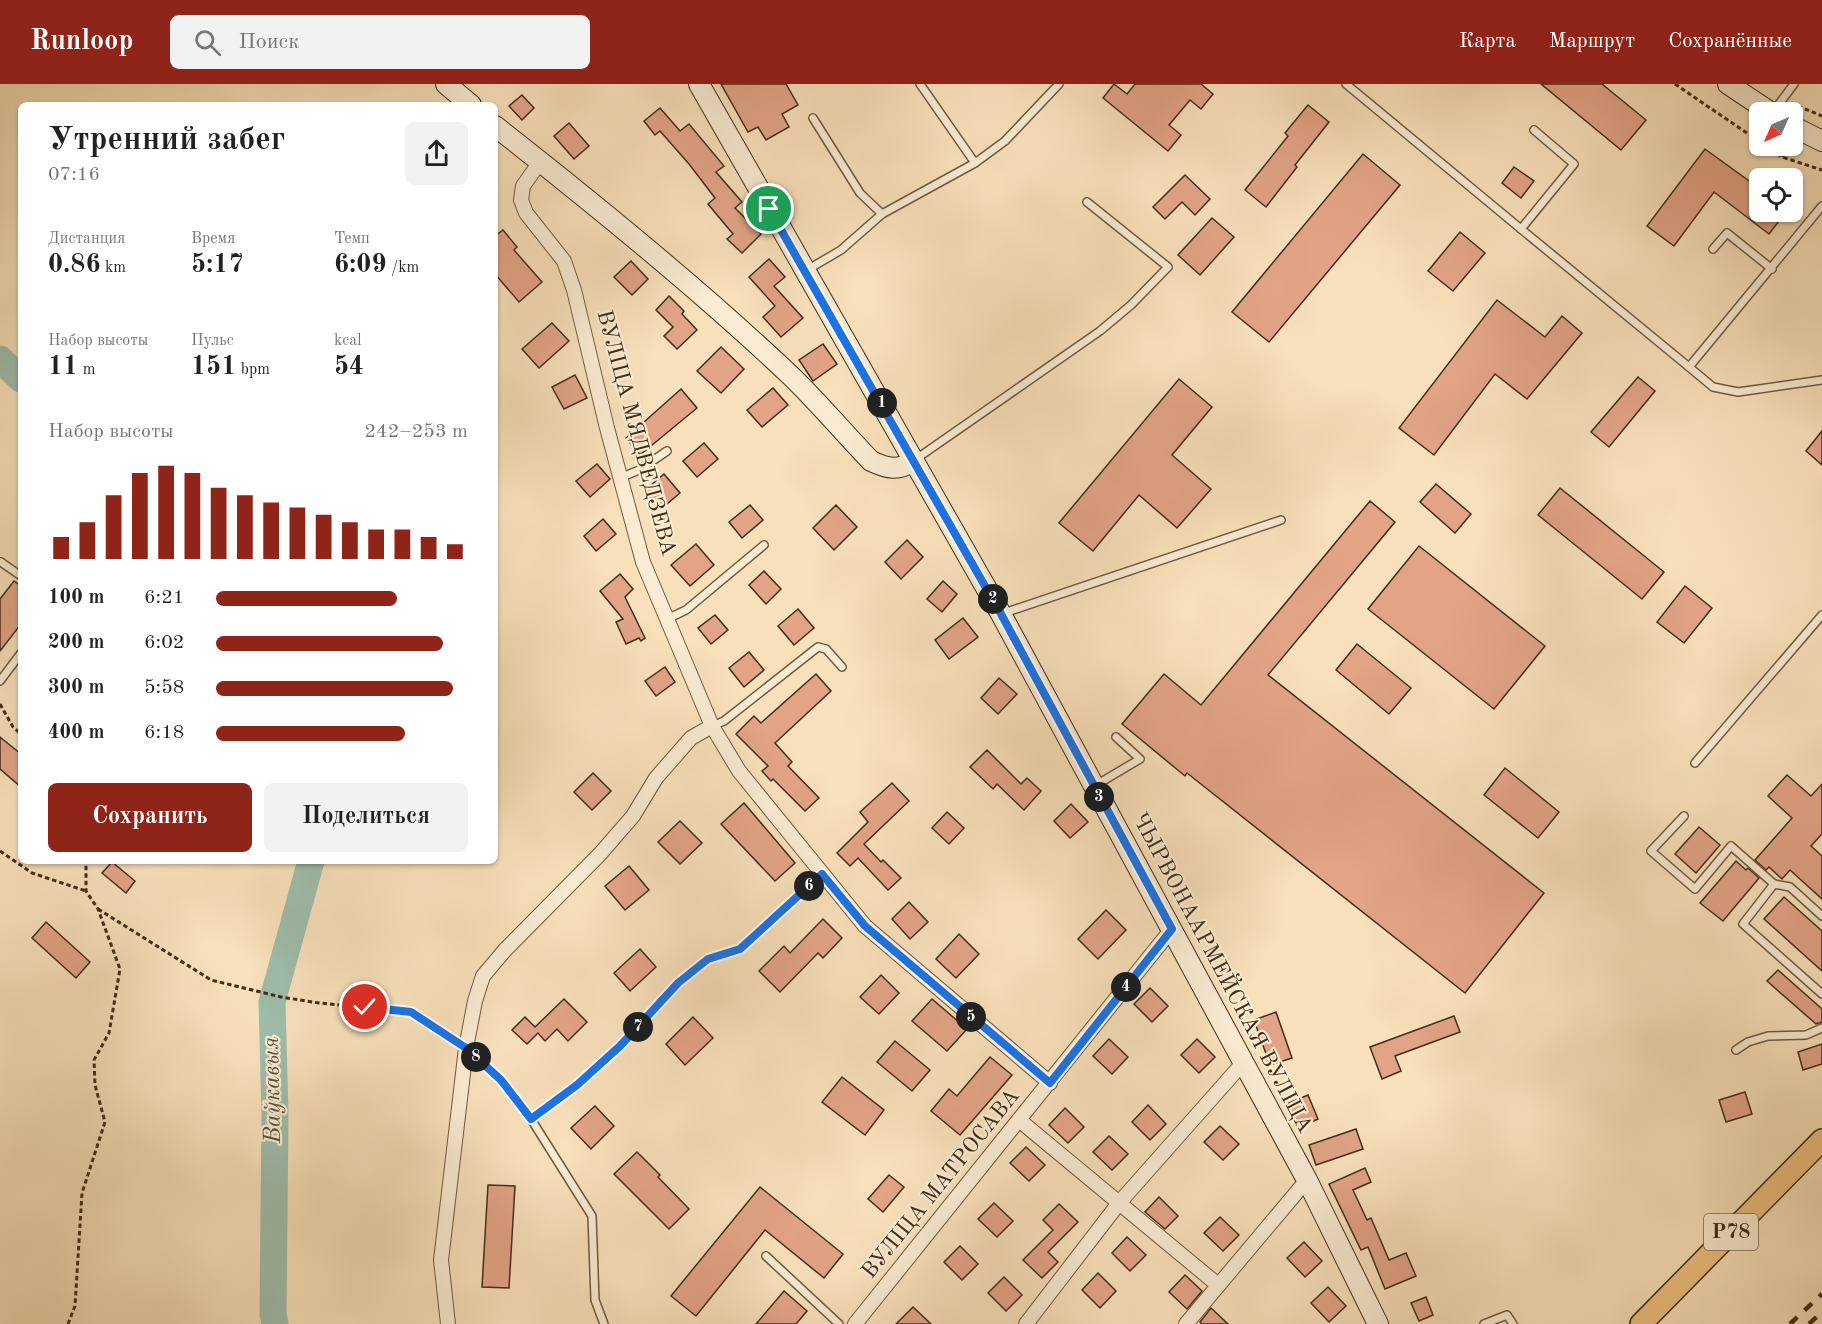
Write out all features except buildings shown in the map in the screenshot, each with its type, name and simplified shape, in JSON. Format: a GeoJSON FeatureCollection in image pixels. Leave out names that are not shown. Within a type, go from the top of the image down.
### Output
{"type":"FeatureCollection","features":[{"type":"Feature","properties":{"kind":"main road","name":"Р78"},"geometry":{"type":"LineString","coordinates":[[1641,1324],[1822,1140]]}},
{"type":"Feature","properties":{"kind":"street"},"geometry":{"type":"LineString","coordinates":[[446,84],[467,102]]}},
{"type":"Feature","properties":{"kind":"street","name":"ЧЫРВОНААРМЕЙСКАЯ ВУЛІЦА"},"geometry":{"type":"LineString","coordinates":[[699,84],[1001,614],[1307,1180],[1378,1324]]}},
{"type":"Feature","properties":{"kind":"street"},"geometry":{"type":"LineString","coordinates":[[1728,84],[1756,102]]}},
{"type":"Feature","properties":{"kind":"street"},"geometry":{"type":"LineString","coordinates":[[498,128],[625,230],[790,376],[871,461],[896,469],[914,461]]}},
{"type":"Feature","properties":{"kind":"street"},"geometry":{"type":"LineString","coordinates":[[1803,132],[1822,141]]}},
{"type":"Feature","properties":{"kind":"street","name":"ВУЛІЦА МЯДВЕДЗЕВА"},"geometry":{"type":"LineString","coordinates":[[540,162],[523,186],[521,200],[526,213],[564,261],[574,290],[643,562],[712,726],[739,771],[865,926],[1050,1083]]}},
{"type":"Feature","properties":{"kind":"street"},"geometry":{"type":"LineString","coordinates":[[448,1324],[441,1260],[466,1048],[475,1001],[483,976],[505,950],[600,854],[633,816],[656,778],[691,738],[712,726]]}},
{"type":"Feature","properties":{"kind":"street","name":"ВУЛІЦА МАТРОСАВА"},"geometry":{"type":"LineString","coordinates":[[855,1324],[1172,929]]}},
{"type":"Feature","properties":{"kind":"street"},"geometry":{"type":"LineString","coordinates":[[1026,1324],[1119,1203],[1243,1063]]}},
{"type":"Feature","properties":{"kind":"street"},"geometry":{"type":"LineString","coordinates":[[1019,1120],[1218,1285]]}},
{"type":"Feature","properties":{"kind":"street"},"geometry":{"type":"LineString","coordinates":[[1186,1324],[1307,1180]]}},
{"type":"Feature","properties":{"kind":"lane"},"geometry":{"type":"LineString","coordinates":[[920,84],[975,163]]}},
{"type":"Feature","properties":{"kind":"lane"},"geometry":{"type":"LineString","coordinates":[[805,271],[841,250],[882,214],[975,163],[1005,141],[1059,84]]}},
{"type":"Feature","properties":{"kind":"lane"},"geometry":{"type":"LineString","coordinates":[[1346,84],[1713,387],[1738,392],[1822,380]]}},
{"type":"Feature","properties":{"kind":"lane"},"geometry":{"type":"LineString","coordinates":[[1779,102],[1794,84]]}},
{"type":"Feature","properties":{"kind":"lane"},"geometry":{"type":"LineString","coordinates":[[813,118],[860,193],[882,214]]}},
{"type":"Feature","properties":{"kind":"lane"},"geometry":{"type":"LineString","coordinates":[[1521,229],[1574,164],[1534,130]]}},
{"type":"Feature","properties":{"kind":"lane"},"geometry":{"type":"LineString","coordinates":[[914,461],[1100,331],[1131,305],[1168,267],[1087,202]]}},
{"type":"Feature","properties":{"kind":"lane"},"geometry":{"type":"LineString","coordinates":[[1689,367],[1822,206]]}},
{"type":"Feature","properties":{"kind":"lane"},"geometry":{"type":"LineString","coordinates":[[1713,249],[1727,233],[1772,269]]}},
{"type":"Feature","properties":{"kind":"lane"},"geometry":{"type":"LineString","coordinates":[[620,478],[639,470],[667,451]]}},
{"type":"Feature","properties":{"kind":"lane"},"geometry":{"type":"LineString","coordinates":[[1001,614],[1281,520]]}},
{"type":"Feature","properties":{"kind":"lane"},"geometry":{"type":"LineString","coordinates":[[667,619],[686,610],[764,545]]}},
{"type":"Feature","properties":{"kind":"lane"},"geometry":{"type":"LineString","coordinates":[[1,562],[18,574]]}},
{"type":"Feature","properties":{"kind":"lane"},"geometry":{"type":"LineString","coordinates":[[1695,764],[1822,615]]}},
{"type":"Feature","properties":{"kind":"lane"},"geometry":{"type":"LineString","coordinates":[[712,726],[724,721],[818,647],[826,649],[842,667]]}},
{"type":"Feature","properties":{"kind":"lane"},"geometry":{"type":"LineString","coordinates":[[0,681],[18,657]]}},
{"type":"Feature","properties":{"kind":"lane"},"geometry":{"type":"LineString","coordinates":[[1094,787],[1140,759],[1116,737]]}},
{"type":"Feature","properties":{"kind":"lane"},"geometry":{"type":"LineString","coordinates":[[1684,816],[1651,851],[1695,889],[1731,846],[1774,884],[1790,887],[1822,916]]}},
{"type":"Feature","properties":{"kind":"lane"},"geometry":{"type":"LineString","coordinates":[[531,1119],[586,1077],[620,1046],[678,983],[708,959],[740,949],[822,874]]}},
{"type":"Feature","properties":{"kind":"lane"},"geometry":{"type":"LineString","coordinates":[[1774,884],[1743,924],[1822,994]]}},
{"type":"Feature","properties":{"kind":"lane"},"geometry":{"type":"LineString","coordinates":[[1736,1050],[1748,1042],[1768,1036],[1806,1035],[1822,1028]]}},
{"type":"Feature","properties":{"kind":"lane"},"geometry":{"type":"LineString","coordinates":[[466,1048],[501,1080],[531,1119],[592,1216],[595,1300],[604,1324]]}},
{"type":"Feature","properties":{"kind":"lane"},"geometry":{"type":"LineString","coordinates":[[766,1256],[839,1324]]}},
{"type":"Feature","properties":{"kind":"lane"},"geometry":{"type":"LineString","coordinates":[[1484,1324],[1507,1315],[1513,1324]]}},
{"type":"Feature","properties":{"kind":"path"},"geometry":{"type":"LineString","coordinates":[[1675,84],[1749,134]]}},
{"type":"Feature","properties":{"kind":"path"},"geometry":{"type":"LineString","coordinates":[[1782,157],[1822,170]]}},
{"type":"Feature","properties":{"kind":"path"},"geometry":{"type":"LineString","coordinates":[[0,704],[18,731]]}},
{"type":"Feature","properties":{"kind":"path"},"geometry":{"type":"LineString","coordinates":[[0,851],[18,863]]}},
{"type":"Feature","properties":{"kind":"path"},"geometry":{"type":"LineString","coordinates":[[19,864],[32,873],[86,891]]}},
{"type":"Feature","properties":{"kind":"path"},"geometry":{"type":"LineString","coordinates":[[68,1324],[75,1306],[82,1193],[105,1122],[95,1085],[94,1060],[109,1033],[120,969],[98,909],[86,891],[86,864]]}},
{"type":"Feature","properties":{"kind":"path"},"geometry":{"type":"LineString","coordinates":[[98,909],[211,980],[281,997],[411,1012],[466,1048]]}},
{"type":"Feature","properties":{"kind":"waterway","name":"Ваўкавыя"},"geometry":{"type":"LineString","coordinates":[[0,359],[18,376]]}},
{"type":"Feature","properties":{"kind":"waterway","name":"Ваўкавыя"},"geometry":{"type":"LineString","coordinates":[[275,1324],[273,1314],[275,1115],[272,1002],[310,864]]}},
{"type":"Feature","properties":{"kind":"railway"},"geometry":{"type":"LineString","coordinates":[[1790,1324],[1822,1294]]}},
{"type":"Feature","properties":{"kind":"railway"},"geometry":{"type":"LineString","coordinates":[[1809,1324],[1822,1312]]}},
{"type":"Feature","properties":{"kind":"route"},"geometry":{"type":"LineString","coordinates":[[365,1007],[411,1012],[466,1048],[501,1080],[531,1119],[577,1085],[620,1046],[678,983],[708,959],[740,949],[822,874],[865,926],[1050,1083],[1172,929],[1001,614],[769,209]]}}]}
